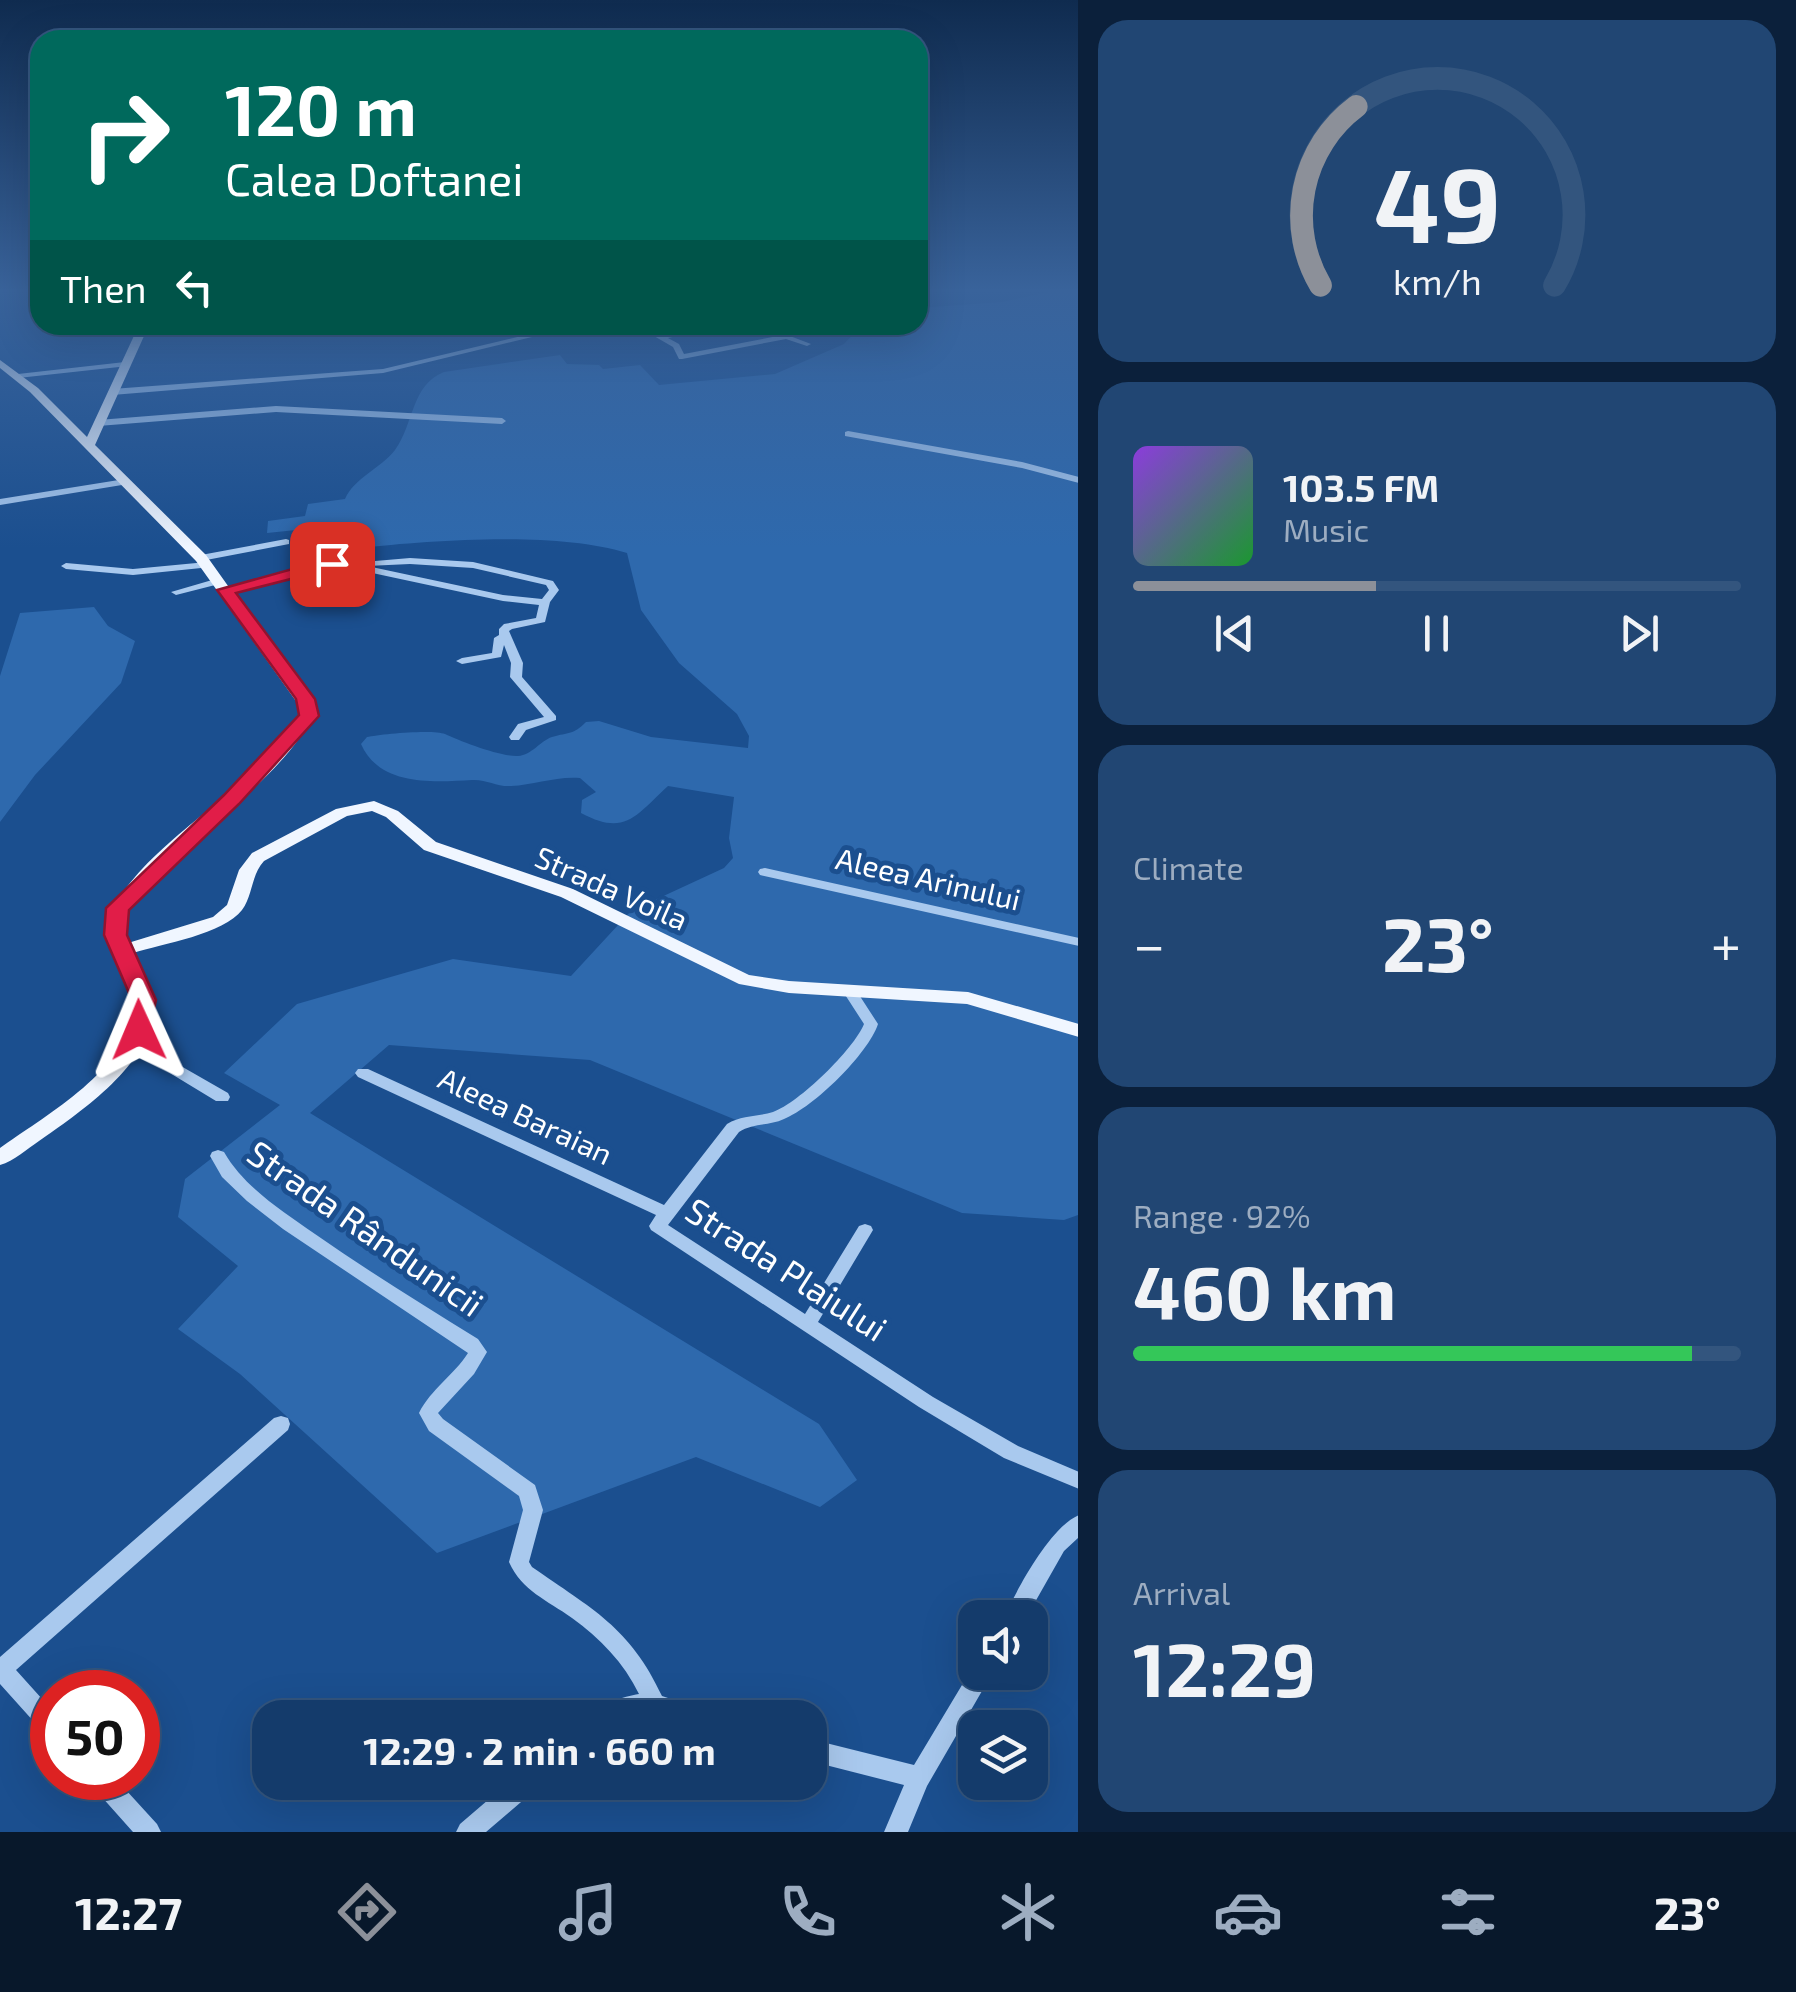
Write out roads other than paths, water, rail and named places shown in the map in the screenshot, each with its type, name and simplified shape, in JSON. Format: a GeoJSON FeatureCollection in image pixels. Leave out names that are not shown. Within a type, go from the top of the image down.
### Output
{"type":"FeatureCollection","features":[{"type":"Feature","properties":{"kind":"main road"},"geometry":{"type":"LineString","coordinates":[[0,1158],[94,1088],[132,1044],[142,1021],[144,1000],[113,928],[122,901],[232,800],[309,716],[306,699],[204,562],[19,376]]}},
{"type":"Feature","properties":{"kind":"main road"},"geometry":{"type":"LineString","coordinates":[[89,446],[119,376]]}},
{"type":"Feature","properties":{"kind":"main road","name":"Strada Voila"},"geometry":{"type":"LineString","coordinates":[[122,950],[218,921],[235,907],[247,870],[258,857],[342,812],[365,805],[386,810],[430,846],[567,893],[745,980],[968,998],[1078,1031]]}},
{"type":"Feature","properties":{"kind":"street"},"geometry":{"type":"LineString","coordinates":[[112,392],[312,376]]}},
{"type":"Feature","properties":{"kind":"street"},"geometry":{"type":"LineString","coordinates":[[98,423],[276,409],[502,421]]}},
{"type":"Feature","properties":{"kind":"street"},"geometry":{"type":"LineString","coordinates":[[848,434],[952,456],[1030,465],[1078,480]]}},
{"type":"Feature","properties":{"kind":"street"},"geometry":{"type":"LineString","coordinates":[[0,502],[124,482]]}},
{"type":"Feature","properties":{"kind":"street"},"geometry":{"type":"LineString","coordinates":[[66,566],[133,572],[204,562],[286,542]]}},
{"type":"Feature","properties":{"kind":"street"},"geometry":{"type":"LineString","coordinates":[[342,563],[502,598],[545,602]]}},
{"type":"Feature","properties":{"kind":"street"},"geometry":{"type":"LineString","coordinates":[[176,592],[342,563],[485,567],[549,583],[554,590],[545,602],[541,620],[508,626],[496,655],[462,662]]}},
{"type":"Feature","properties":{"kind":"street"},"geometry":{"type":"LineString","coordinates":[[366,568],[372,583]]}},
{"type":"Feature","properties":{"kind":"street"},"geometry":{"type":"LineString","coordinates":[[503,631],[516,662],[516,677],[552,718],[522,727],[516,737]]}},
{"type":"Feature","properties":{"kind":"street","name":"Aleea Arinului"},"geometry":{"type":"LineString","coordinates":[[764,872],[1078,942]]}},
{"type":"Feature","properties":{"kind":"street","name":"Strada Plaiului"},"geometry":{"type":"LineString","coordinates":[[849,990],[871,1024],[862,1048],[784,1114],[747,1119],[733,1128],[657,1221],[660,1230],[809,1322],[926,1402],[1011,1452],[1078,1482]]}},
{"type":"Feature","properties":{"kind":"street"},"geometry":{"type":"LineString","coordinates":[[132,1044],[222,1096]]}},
{"type":"Feature","properties":{"kind":"street","name":"Aleea Baraian"},"geometry":{"type":"LineString","coordinates":[[363,1073],[664,1212]]}},
{"type":"Feature","properties":{"kind":"street","name":"Strada Rândunicii"},"geometry":{"type":"LineString","coordinates":[[218,1156],[227,1177],[306,1236],[472,1344],[478,1352],[474,1363],[433,1402],[428,1413],[436,1425],[528,1491],[533,1510],[519,1562],[525,1574],[613,1635],[633,1658],[653,1700]]}},
{"type":"Feature","properties":{"kind":"street"},"geometry":{"type":"LineString","coordinates":[[809,1322],[865,1230]]}},
{"type":"Feature","properties":{"kind":"street"},"geometry":{"type":"LineString","coordinates":[[30,1700],[1,1668],[281,1424]]}},
{"type":"Feature","properties":{"kind":"street"},"geometry":{"type":"LineString","coordinates":[[1025,1600],[1057,1545],[1078,1524]]}},
{"type":"Feature","properties":{"kind":"street"},"geometry":{"type":"LineString","coordinates":[[896,1832],[919,1778],[971,1690]]}},
{"type":"Feature","properties":{"kind":"street"},"geometry":{"type":"LineString","coordinates":[[827,1754],[919,1778]]}},
{"type":"Feature","properties":{"kind":"street"},"geometry":{"type":"LineString","coordinates":[[120,1800],[150,1832]]}},
{"type":"Feature","properties":{"kind":"street"},"geometry":{"type":"LineString","coordinates":[[468,1832],[506,1800]]}}]}
